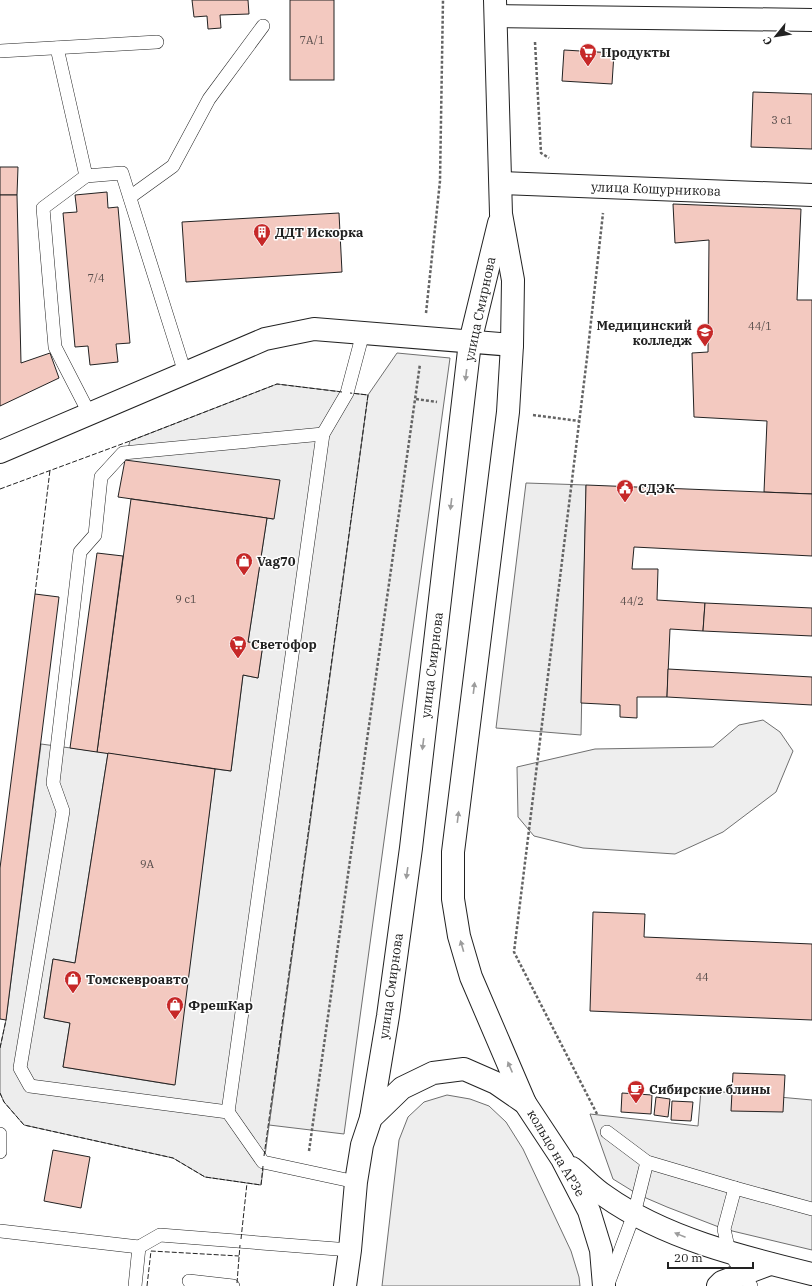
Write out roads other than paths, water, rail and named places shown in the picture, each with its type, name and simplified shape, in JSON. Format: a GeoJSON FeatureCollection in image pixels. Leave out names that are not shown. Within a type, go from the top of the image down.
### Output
{"type":"FeatureCollection","features":[{"type":"Feature","properties":{"kind":"main road"},"geometry":{"type":"LineString","coordinates":[[496,8],[533,17],[812,20]]}},
{"type":"Feature","properties":{"kind":"main road","name":"улица Смирнова"},"geometry":{"type":"LineString","coordinates":[[496,8],[501,214],[512,280],[512,345],[508,412],[453,852],[454,899],[459,936],[471,977],[525,1103]]}},
{"type":"Feature","properties":{"kind":"main road","name":"улица Кошурникова"},"geometry":{"type":"LineString","coordinates":[[500,183],[812,195]]}},
{"type":"Feature","properties":{"kind":"main road","name":"улица Смирнова"},"geometry":{"type":"LineString","coordinates":[[371,1118],[388,1016],[411,848],[470,342],[501,214]]}},
{"type":"Feature","properties":{"kind":"main road"},"geometry":{"type":"LineString","coordinates":[[0,452],[265,339],[314,329],[512,345]]}},
{"type":"Feature","properties":{"kind":"main road","name":"кольцо на АРЗе"},"geometry":{"type":"LineString","coordinates":[[345,1286],[356,1182],[362,1145],[371,1118],[402,1088],[433,1073],[464,1069],[496,1083],[525,1103],[562,1159],[589,1211],[601,1250],[604,1286]]}},
{"type":"Feature","properties":{"kind":"main road"},"geometry":{"type":"LineString","coordinates":[[562,1159],[604,1196],[649,1222],[729,1252],[812,1274]]}},
{"type":"Feature","properties":{"kind":"main road"},"geometry":{"type":"LineString","coordinates":[[718,1286],[722,1282],[748,1280],[770,1264]]}},
{"type":"Feature","properties":{"kind":"lane"},"geometry":{"type":"LineString","coordinates":[[130,197],[172,166],[209,99],[263,26]]}},
{"type":"Feature","properties":{"kind":"lane"},"geometry":{"type":"LineString","coordinates":[[0,51],[157,42]]}},
{"type":"Feature","properties":{"kind":"lane"},"geometry":{"type":"LineString","coordinates":[[57,48],[86,176]]}},
{"type":"Feature","properties":{"kind":"lane"},"geometry":{"type":"LineString","coordinates":[[89,413],[55,347],[43,208],[86,176],[122,173],[185,373]]}},
{"type":"Feature","properties":{"kind":"lane"},"geometry":{"type":"LineString","coordinates":[[356,1182],[263,1162],[228,1112],[323,434],[347,393],[363,333]]}},
{"type":"Feature","properties":{"kind":"lane"},"geometry":{"type":"LineString","coordinates":[[228,1112],[30,1086],[20,1068],[63,811],[53,783],[80,552],[95,535],[101,477],[123,453],[323,434]]}},
{"type":"Feature","properties":{"kind":"lane"},"geometry":{"type":"LineString","coordinates":[[607,1132],[647,1162],[812,1209]]}},
{"type":"Feature","properties":{"kind":"lane"},"geometry":{"type":"LineString","coordinates":[[0,1134],[0,1152]]}},
{"type":"Feature","properties":{"kind":"lane"},"geometry":{"type":"LineString","coordinates":[[607,1286],[634,1214],[647,1162]]}},
{"type":"Feature","properties":{"kind":"lane"},"geometry":{"type":"LineString","coordinates":[[735,1188],[724,1229],[729,1252],[748,1280]]}},
{"type":"Feature","properties":{"kind":"lane"},"geometry":{"type":"LineString","coordinates":[[0,1231],[139,1247],[160,1235],[350,1250]]}},
{"type":"Feature","properties":{"kind":"lane"},"geometry":{"type":"LineString","coordinates":[[135,1286],[139,1247]]}},
{"type":"Feature","properties":{"kind":"lane"},"geometry":{"type":"LineString","coordinates":[[189,1281],[233,1286]]}},
{"type":"Feature","properties":{"kind":"place","name":"Продукты"},"geometry":{"type":"Point","coordinates":[588,67]}},
{"type":"Feature","properties":{"kind":"place","name":"ДДТ Искорка"},"geometry":{"type":"Point","coordinates":[262,247]}},
{"type":"Feature","properties":{"kind":"place","name":"Медицинский колледж"},"geometry":{"type":"Point","coordinates":[705,347]}},
{"type":"Feature","properties":{"kind":"place","name":"СДЭК"},"geometry":{"type":"Point","coordinates":[625,503]}},
{"type":"Feature","properties":{"kind":"place","name":"Vag70"},"geometry":{"type":"Point","coordinates":[244,576]}},
{"type":"Feature","properties":{"kind":"place","name":"Светофор"},"geometry":{"type":"Point","coordinates":[238,659]}},
{"type":"Feature","properties":{"kind":"place","name":"Томскевроавто"},"geometry":{"type":"Point","coordinates":[73,994]}},
{"type":"Feature","properties":{"kind":"place","name":"ФрешКар"},"geometry":{"type":"Point","coordinates":[175,1020]}},
{"type":"Feature","properties":{"kind":"place","name":"Сибирские блины"},"geometry":{"type":"Point","coordinates":[636,1104]}}]}
